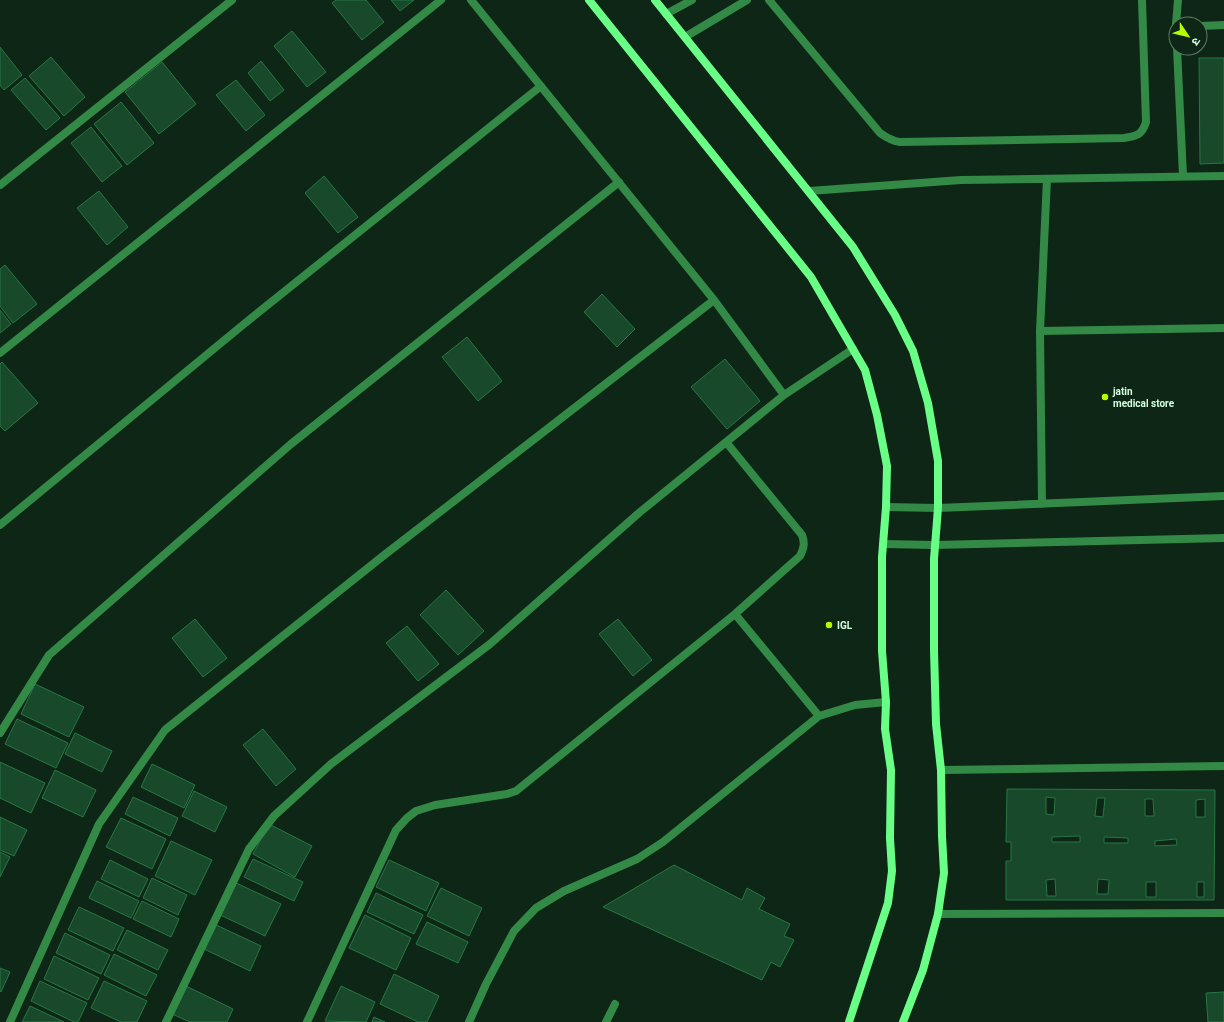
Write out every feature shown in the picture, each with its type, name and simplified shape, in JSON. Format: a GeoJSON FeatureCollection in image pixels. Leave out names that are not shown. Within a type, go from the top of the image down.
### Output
{"type":"FeatureCollection","features":[{"type":"Feature","properties":{"kind":"street"},"geometry":{"type":"LineString","coordinates":[[0,185],[232,0]]}},
{"type":"Feature","properties":{"kind":"street"},"geometry":{"type":"LineString","coordinates":[[0,353],[441,0]]}},
{"type":"Feature","properties":{"kind":"street"},"geometry":{"type":"LineString","coordinates":[[471,0],[714,300],[784,395]]}},
{"type":"Feature","properties":{"kind":"street"},"geometry":{"type":"LineString","coordinates":[[589,0],[811,277],[865,370],[877,415],[886,466],[886,507],[882,557],[882,651],[886,702],[885,729],[891,770],[890,838],[892,871],[888,902],[849,1022]]}},
{"type":"Feature","properties":{"kind":"street"},"geometry":{"type":"LineString","coordinates":[[655,0],[853,247],[895,315],[913,350],[928,403],[938,461],[938,508],[934,559],[934,650],[936,724],[941,770],[944,873],[938,914],[923,970],[903,1022]]}},
{"type":"Feature","properties":{"kind":"street"},"geometry":{"type":"LineString","coordinates":[[666,14],[692,0]]}},
{"type":"Feature","properties":{"kind":"street"},"geometry":{"type":"LineString","coordinates":[[685,37],[747,0]]}},
{"type":"Feature","properties":{"kind":"street"},"geometry":{"type":"LineString","coordinates":[[769,0],[880,133],[893,141],[900,142],[1136,137],[1144,131],[1146,122],[1142,0]]}},
{"type":"Feature","properties":{"kind":"street"},"geometry":{"type":"LineString","coordinates":[[1177,16],[1178,0]]}},
{"type":"Feature","properties":{"kind":"street"},"geometry":{"type":"LineString","coordinates":[[1208,26],[1224,25]]}},
{"type":"Feature","properties":{"kind":"street"},"geometry":{"type":"LineString","coordinates":[[1177,56],[1183,176]]}},
{"type":"Feature","properties":{"kind":"street"},"geometry":{"type":"LineString","coordinates":[[0,524],[244,324],[541,86]]}},
{"type":"Feature","properties":{"kind":"street"},"geometry":{"type":"LineString","coordinates":[[809,191],[961,180],[1224,176]]}},
{"type":"Feature","properties":{"kind":"street"},"geometry":{"type":"LineString","coordinates":[[1042,504],[1040,330],[1047,178]]}},
{"type":"Feature","properties":{"kind":"street"},"geometry":{"type":"LineString","coordinates":[[0,733],[49,655],[291,444],[619,182]]}},
{"type":"Feature","properties":{"kind":"street"},"geometry":{"type":"LineString","coordinates":[[10,1022],[99,824],[165,730],[383,556],[714,300]]}},
{"type":"Feature","properties":{"kind":"street"},"geometry":{"type":"LineString","coordinates":[[1040,330],[1224,328]]}},
{"type":"Feature","properties":{"kind":"street"},"geometry":{"type":"LineString","coordinates":[[166,1022],[249,849],[274,816],[331,764],[490,644],[640,512],[784,395],[853,349]]}},
{"type":"Feature","properties":{"kind":"street"},"geometry":{"type":"LineString","coordinates":[[307,1022],[396,830],[407,818],[416,812],[435,805],[507,794],[516,791],[735,614],[800,556],[804,548],[805,541],[802,534],[726,442]]}},
{"type":"Feature","properties":{"kind":"street"},"geometry":{"type":"LineString","coordinates":[[886,507],[938,508],[1224,496]]}},
{"type":"Feature","properties":{"kind":"street"},"geometry":{"type":"LineString","coordinates":[[883,544],[935,545],[1224,538]]}},
{"type":"Feature","properties":{"kind":"street"},"geometry":{"type":"LineString","coordinates":[[735,614],[819,716]]}},
{"type":"Feature","properties":{"kind":"street"},"geometry":{"type":"LineString","coordinates":[[469,1022],[486,984],[514,931],[536,908],[564,891],[637,859],[663,842],[819,716],[855,705],[886,702]]}},
{"type":"Feature","properties":{"kind":"street"},"geometry":{"type":"LineString","coordinates":[[941,770],[1224,766]]}},
{"type":"Feature","properties":{"kind":"street"},"geometry":{"type":"LineString","coordinates":[[938,914],[1224,914]]}},
{"type":"Feature","properties":{"kind":"street"},"geometry":{"type":"LineString","coordinates":[[606,1022],[615,1004]]}},
{"type":"Feature","properties":{"kind":"building"},"geometry":{"type":"Polygon","coordinates":[[[336,0],[366,0],[384,22],[362,40],[332,3],[336,0]]]}},
{"type":"Feature","properties":{"kind":"building"},"geometry":{"type":"Polygon","coordinates":[[[391,0],[414,0],[400,11],[391,0]]]}},
{"type":"Feature","properties":{"kind":"building"},"geometry":{"type":"Polygon","coordinates":[[[292,31],[326,72],[307,87],[274,46],[292,31]]]}},
{"type":"Feature","properties":{"kind":"building"},"geometry":{"type":"Polygon","coordinates":[[[0,47],[22,75],[4,90],[0,85],[0,47]]]}},
{"type":"Feature","properties":{"kind":"building"},"geometry":{"type":"Polygon","coordinates":[[[51,57],[85,97],[64,116],[29,76],[51,57]]]}},
{"type":"Feature","properties":{"kind":"building"},"geometry":{"type":"Polygon","coordinates":[[[1199,58],[1224,58],[1224,163],[1200,164],[1199,58]]]}},
{"type":"Feature","properties":{"kind":"building"},"geometry":{"type":"Polygon","coordinates":[[[261,61],[284,90],[270,101],[248,73],[261,61]]]}},
{"type":"Feature","properties":{"kind":"building"},"geometry":{"type":"Polygon","coordinates":[[[162,62],[196,104],[159,134],[125,92],[162,62]]]}},
{"type":"Feature","properties":{"kind":"building"},"geometry":{"type":"Polygon","coordinates":[[[25,78],[60,118],[46,130],[11,90],[25,78]]]}},
{"type":"Feature","properties":{"kind":"building"},"geometry":{"type":"Polygon","coordinates":[[[236,80],[265,115],[246,131],[216,95],[236,80]]]}},
{"type":"Feature","properties":{"kind":"building"},"geometry":{"type":"Polygon","coordinates":[[[121,102],[154,143],[127,165],[94,124],[121,102]]]}},
{"type":"Feature","properties":{"kind":"building"},"geometry":{"type":"Polygon","coordinates":[[[91,127],[122,166],[102,182],[71,143],[91,127]]]}},
{"type":"Feature","properties":{"kind":"building"},"geometry":{"type":"Polygon","coordinates":[[[324,176],[358,217],[338,233],[305,193],[324,176]]]}},
{"type":"Feature","properties":{"kind":"building"},"geometry":{"type":"Polygon","coordinates":[[[99,191],[128,227],[107,245],[77,208],[99,191]]]}},
{"type":"Feature","properties":{"kind":"building"},"geometry":{"type":"Polygon","coordinates":[[[5,265],[37,304],[13,323],[0,306],[0,269],[5,265]]]}},
{"type":"Feature","properties":{"kind":"building"},"geometry":{"type":"Polygon","coordinates":[[[602,294],[635,329],[617,347],[584,312],[602,294]]]}},
{"type":"Feature","properties":{"kind":"building"},"geometry":{"type":"Polygon","coordinates":[[[0,310],[11,324],[0,333],[0,310]]]}},
{"type":"Feature","properties":{"kind":"building"},"geometry":{"type":"Polygon","coordinates":[[[467,337],[502,381],[478,401],[442,357],[467,337]]]}},
{"type":"Feature","properties":{"kind":"building"},"geometry":{"type":"Polygon","coordinates":[[[725,359],[760,401],[727,429],[691,387],[725,359]]]}},
{"type":"Feature","properties":{"kind":"building"},"geometry":{"type":"Polygon","coordinates":[[[2,362],[38,403],[5,431],[0,426],[0,364],[2,362]]]}},
{"type":"Feature","properties":{"kind":"building"},"geometry":{"type":"Polygon","coordinates":[[[446,590],[484,631],[458,655],[420,615],[446,590]]]}},
{"type":"Feature","properties":{"kind":"building"},"geometry":{"type":"Polygon","coordinates":[[[195,619],[227,658],[203,677],[172,638],[195,619]]]}},
{"type":"Feature","properties":{"kind":"building"},"geometry":{"type":"Polygon","coordinates":[[[618,619],[652,660],[633,676],[599,634],[618,619]]]}},
{"type":"Feature","properties":{"kind":"building"},"geometry":{"type":"Polygon","coordinates":[[[407,626],[439,664],[418,681],[386,643],[407,626]]]}},
{"type":"Feature","properties":{"kind":"building"},"geometry":{"type":"Polygon","coordinates":[[[35,684],[84,707],[69,737],[21,714],[35,684]]]}},
{"type":"Feature","properties":{"kind":"building"},"geometry":{"type":"Polygon","coordinates":[[[17,719],[68,743],[56,768],[5,744],[17,719]]]}},
{"type":"Feature","properties":{"kind":"building"},"geometry":{"type":"Polygon","coordinates":[[[263,729],[296,769],[276,786],[243,745],[263,729]]]}},
{"type":"Feature","properties":{"kind":"building"},"geometry":{"type":"Polygon","coordinates":[[[75,733],[112,751],[102,772],[65,754],[75,733]]]}},
{"type":"Feature","properties":{"kind":"building"},"geometry":{"type":"Polygon","coordinates":[[[0,762],[45,783],[31,813],[0,798],[0,762]]]}},
{"type":"Feature","properties":{"kind":"building"},"geometry":{"type":"Polygon","coordinates":[[[152,764],[195,785],[184,808],[141,787],[152,764]]]}},
{"type":"Feature","properties":{"kind":"building"},"geometry":{"type":"Polygon","coordinates":[[[55,770],[96,790],[83,817],[42,798],[55,770]]]}},
{"type":"Feature","properties":{"kind":"building"},"geometry":{"type":"Polygon","coordinates":[[[1007,789],[1215,790],[1214,900],[1006,900],[1006,861],[1011,861],[1011,842],[1006,842],[1007,789]],[[1046,797],[1046,814],[1054,815],[1055,798],[1046,797]],[[1097,798],[1095,816],[1103,817],[1105,798],[1097,798]],[[1145,799],[1145,816],[1154,816],[1153,799],[1145,799]],[[1205,799],[1196,800],[1196,817],[1205,817],[1205,799]],[[1080,836],[1052,837],[1052,842],[1080,842],[1080,836]],[[1104,837],[1104,843],[1128,843],[1128,838],[1104,837]],[[1176,839],[1155,841],[1155,846],[1177,845],[1176,839]],[[1055,879],[1046,880],[1047,896],[1056,896],[1055,879]],[[1098,879],[1097,894],[1108,894],[1109,880],[1098,879]],[[1146,882],[1146,897],[1156,897],[1156,882],[1146,882]],[[1197,882],[1197,897],[1204,897],[1204,882],[1197,882]]]}},
{"type":"Feature","properties":{"kind":"building"},"geometry":{"type":"Polygon","coordinates":[[[194,791],[227,807],[215,832],[182,816],[194,791]]]}},
{"type":"Feature","properties":{"kind":"building"},"geometry":{"type":"Polygon","coordinates":[[[133,797],[178,818],[170,836],[125,814],[133,797]]]}},
{"type":"Feature","properties":{"kind":"building"},"geometry":{"type":"Polygon","coordinates":[[[0,817],[27,830],[14,856],[0,850],[0,817]]]}},
{"type":"Feature","properties":{"kind":"building"},"geometry":{"type":"Polygon","coordinates":[[[121,818],[166,839],[152,869],[106,847],[121,818]]]}},
{"type":"Feature","properties":{"kind":"building"},"geometry":{"type":"Polygon","coordinates":[[[269,824],[312,846],[295,877],[253,854],[269,824]]]}},
{"type":"Feature","properties":{"kind":"building"},"geometry":{"type":"Polygon","coordinates":[[[171,841],[212,860],[195,895],[155,876],[171,841]]]}},
{"type":"Feature","properties":{"kind":"building"},"geometry":{"type":"Polygon","coordinates":[[[0,852],[10,857],[0,877],[0,852]]]}},
{"type":"Feature","properties":{"kind":"building"},"geometry":{"type":"Polygon","coordinates":[[[253,859],[303,882],[294,901],[244,877],[253,859]]]}},
{"type":"Feature","properties":{"kind":"building"},"geometry":{"type":"Polygon","coordinates":[[[110,860],[148,879],[139,897],[101,879],[110,860]]]}},
{"type":"Feature","properties":{"kind":"building"},"geometry":{"type":"Polygon","coordinates":[[[389,860],[439,883],[426,911],[376,887],[389,860]]]}},
{"type":"Feature","properties":{"kind":"building"},"geometry":{"type":"Polygon","coordinates":[[[674,865],[742,900],[747,888],[765,898],[759,909],[790,924],[784,936],[794,940],[780,967],[771,962],[762,980],[603,907],[674,865]]]}},
{"type":"Feature","properties":{"kind":"building"},"geometry":{"type":"Polygon","coordinates":[[[152,878],[187,895],[178,915],[143,898],[152,878]]]}},
{"type":"Feature","properties":{"kind":"building"},"geometry":{"type":"Polygon","coordinates":[[[97,881],[139,901],[131,918],[89,898],[97,881]]]}},
{"type":"Feature","properties":{"kind":"building"},"geometry":{"type":"Polygon","coordinates":[[[234,882],[281,904],[265,936],[218,914],[234,882]]]}},
{"type":"Feature","properties":{"kind":"building"},"geometry":{"type":"Polygon","coordinates":[[[441,888],[482,908],[469,936],[427,916],[441,888]]]}},
{"type":"Feature","properties":{"kind":"building"},"geometry":{"type":"Polygon","coordinates":[[[376,893],[423,915],[414,934],[367,912],[376,893]]]}},
{"type":"Feature","properties":{"kind":"building"},"geometry":{"type":"Polygon","coordinates":[[[142,901],[179,919],[171,937],[133,919],[142,901]]]}},
{"type":"Feature","properties":{"kind":"building"},"geometry":{"type":"Polygon","coordinates":[[[79,907],[124,928],[113,951],[68,930],[79,907]]]}},
{"type":"Feature","properties":{"kind":"building"},"geometry":{"type":"Polygon","coordinates":[[[365,915],[411,938],[396,970],[349,948],[365,915]]]}},
{"type":"Feature","properties":{"kind":"building"},"geometry":{"type":"Polygon","coordinates":[[[427,922],[468,942],[458,963],[416,944],[427,922]]]}},
{"type":"Feature","properties":{"kind":"building"},"geometry":{"type":"Polygon","coordinates":[[[214,924],[261,946],[250,971],[202,948],[214,924]]]}},
{"type":"Feature","properties":{"kind":"building"},"geometry":{"type":"Polygon","coordinates":[[[127,930],[168,950],[158,970],[117,950],[127,930]]]}},
{"type":"Feature","properties":{"kind":"building"},"geometry":{"type":"Polygon","coordinates":[[[65,933],[110,955],[101,974],[56,953],[65,933]]]}},
{"type":"Feature","properties":{"kind":"building"},"geometry":{"type":"Polygon","coordinates":[[[114,954],[157,975],[146,996],[104,975],[114,954]]]}},
{"type":"Feature","properties":{"kind":"building"},"geometry":{"type":"Polygon","coordinates":[[[54,956],[99,978],[88,1000],[44,979],[54,956]]]}},
{"type":"Feature","properties":{"kind":"building"},"geometry":{"type":"Polygon","coordinates":[[[0,968],[10,972],[1,992],[0,991],[0,968]]]}},
{"type":"Feature","properties":{"kind":"building"},"geometry":{"type":"Polygon","coordinates":[[[394,974],[439,996],[427,1022],[418,1022],[380,1004],[394,974]]]}},
{"type":"Feature","properties":{"kind":"building"},"geometry":{"type":"Polygon","coordinates":[[[40,981],[87,1003],[78,1022],[74,1022],[31,1001],[40,981]]]}},
{"type":"Feature","properties":{"kind":"building"},"geometry":{"type":"Polygon","coordinates":[[[104,981],[147,1001],[137,1022],[121,1022],[91,1008],[104,981]]]}},
{"type":"Feature","properties":{"kind":"building"},"geometry":{"type":"Polygon","coordinates":[[[186,986],[233,1009],[227,1022],[190,1022],[172,1014],[186,986]]]}},
{"type":"Feature","properties":{"kind":"building"},"geometry":{"type":"Polygon","coordinates":[[[341,986],[375,1002],[366,1022],[325,1021],[341,986]]]}},
{"type":"Feature","properties":{"kind":"building"},"geometry":{"type":"Polygon","coordinates":[[[1224,992],[1224,1022],[1208,1022],[1206,993],[1224,992]]]}},
{"type":"Feature","properties":{"kind":"building"},"geometry":{"type":"Polygon","coordinates":[[[30,1006],[64,1022],[22,1022],[30,1006]]]}},
{"type":"Feature","properties":{"kind":"building"},"geometry":{"type":"Polygon","coordinates":[[[374,1017],[385,1022],[372,1022],[374,1017]]]}},
{"type":"Feature","properties":{"kind":"place","name":"jatin medical store"},"geometry":{"type":"Point","coordinates":[1105,397]}},
{"type":"Feature","properties":{"kind":"place","name":"IGL"},"geometry":{"type":"Point","coordinates":[829,625]}}]}
